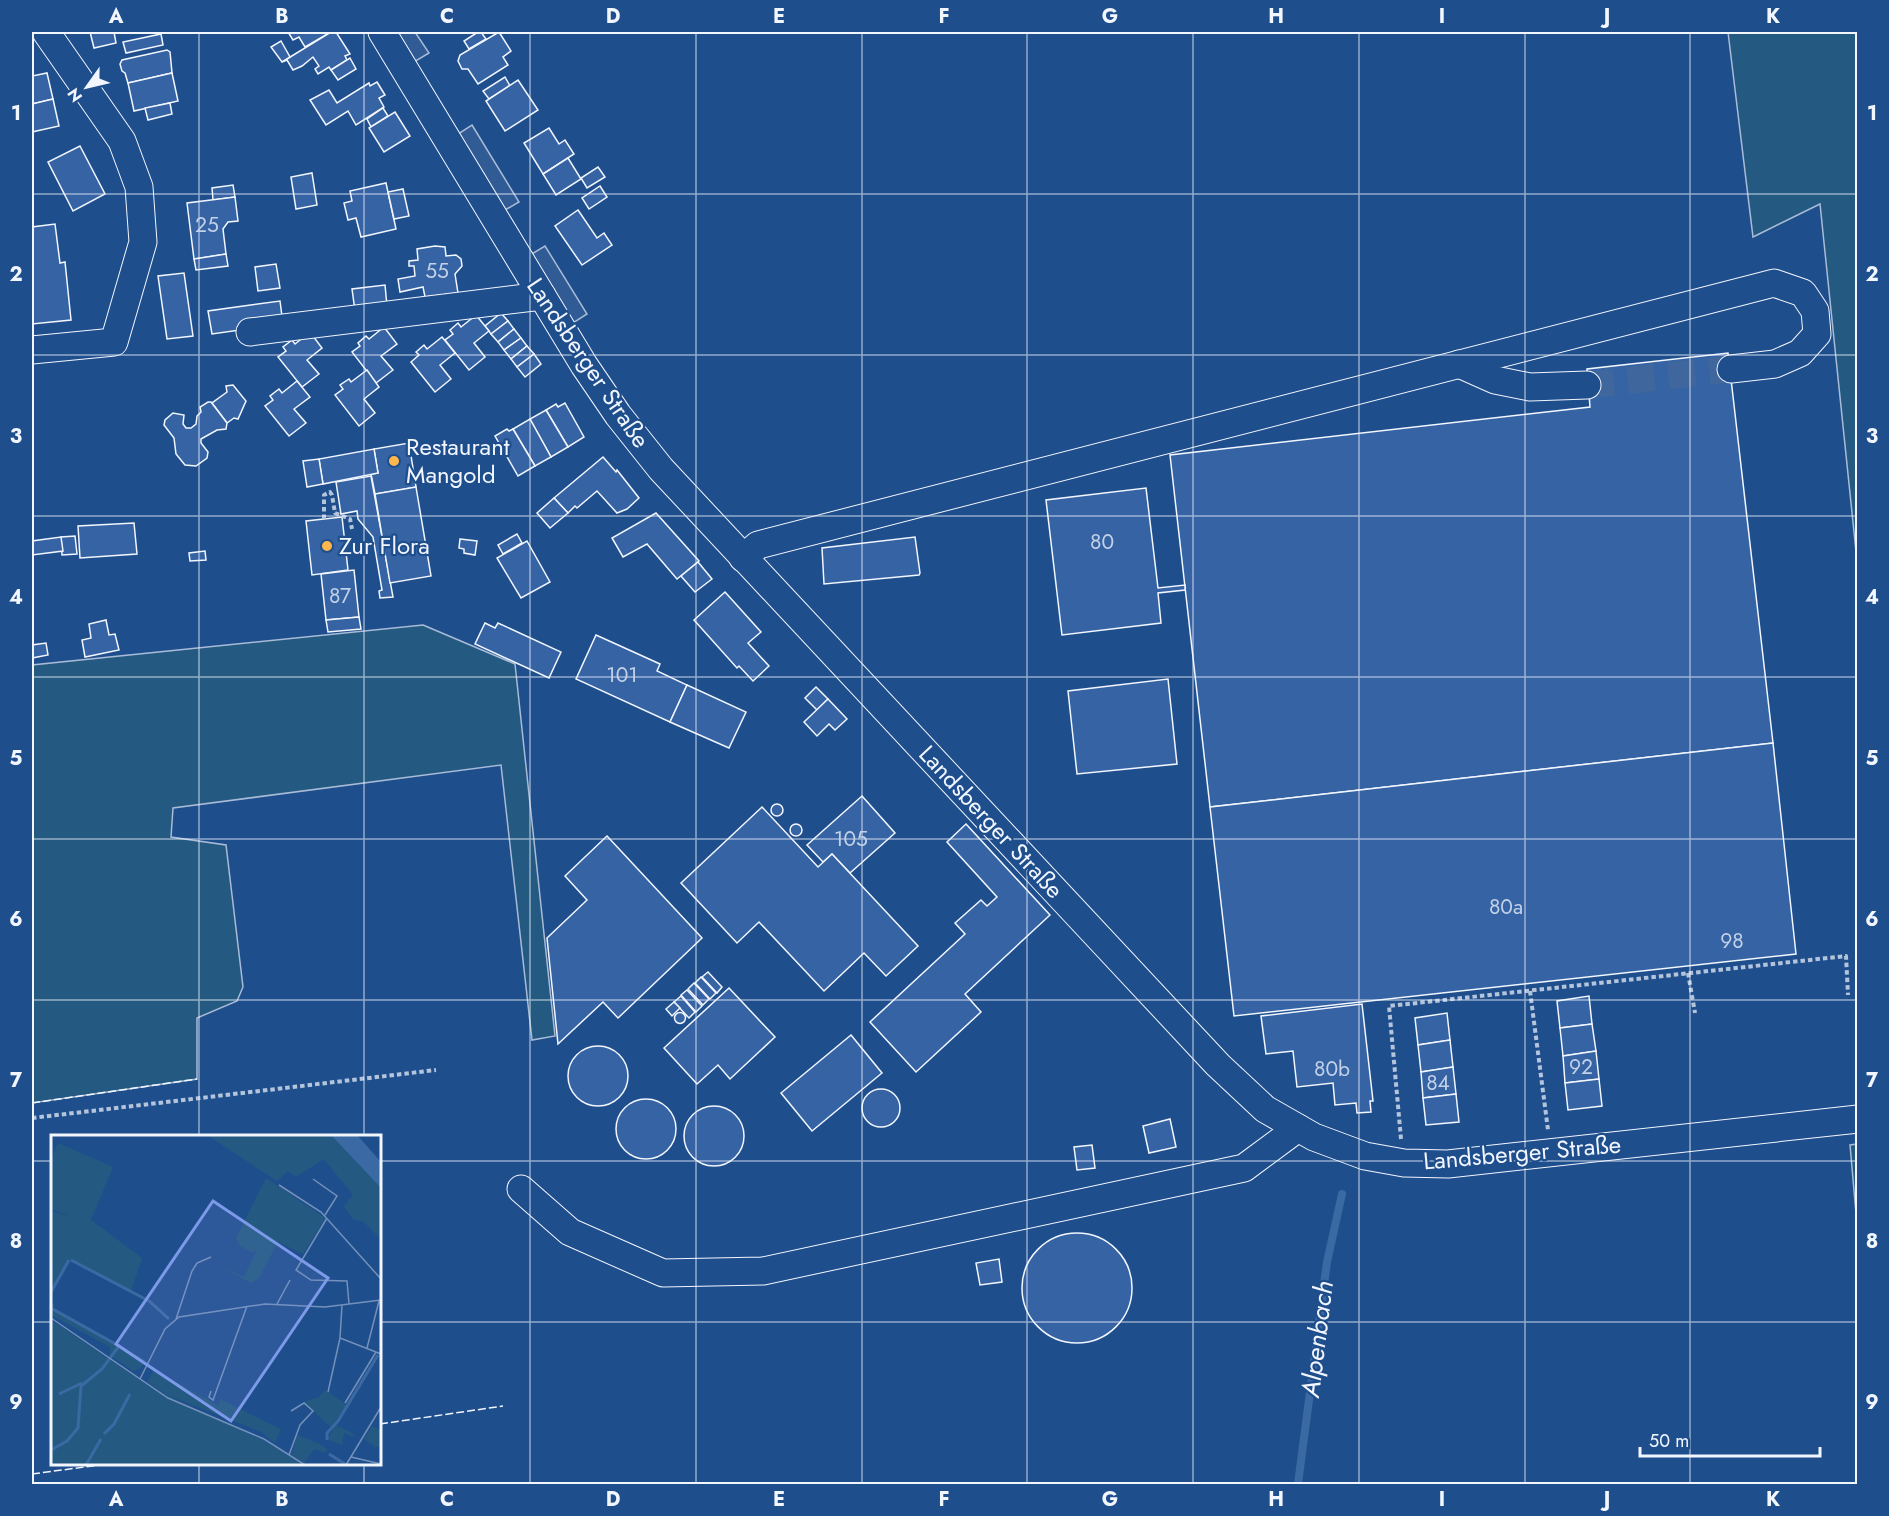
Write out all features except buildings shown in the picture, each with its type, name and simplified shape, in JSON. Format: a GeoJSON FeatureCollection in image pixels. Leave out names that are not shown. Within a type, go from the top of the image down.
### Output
{"type":"FeatureCollection","features":[{"type":"Feature","properties":{"kind":"street"},"geometry":{"type":"LineString","coordinates":[[32,350],[114,342],[143,242],[140,187],[122,141],[46,32]]}},
{"type":"Feature","properties":{"kind":"street","name":"Landsberger Straße"},"geometry":{"type":"LineString","coordinates":[[382,32],[542,296],[618,415],[661,469],[1218,1065],[1265,1109],[1314,1137],[1365,1156],[1404,1163],[1448,1164],[1857,1119]]}},
{"type":"Feature","properties":{"kind":"street"},"geometry":{"type":"LineString","coordinates":[[743,558],[758,545],[1774,283],[1803,293],[1815,311],[1817,334],[1800,353],[1775,364],[1731,369]]}},
{"type":"Feature","properties":{"kind":"street"},"geometry":{"type":"LineString","coordinates":[[250,332],[542,296]]}},
{"type":"Feature","properties":{"kind":"street"},"geometry":{"type":"LineString","coordinates":[[1459,364],[1495,380],[1530,387],[1587,385]]}},
{"type":"Feature","properties":{"kind":"street"},"geometry":{"type":"LineString","coordinates":[[521,1189],[570,1232],[663,1273],[763,1271],[1244,1168],[1298,1128]]}},
{"type":"Feature","properties":{"kind":"path"},"geometry":{"type":"LineString","coordinates":[[324,519],[324,495],[330,492],[335,513],[350,519],[352,529]]}},
{"type":"Feature","properties":{"kind":"path"},"geometry":{"type":"LineString","coordinates":[[1404,1163],[1389,1006],[1846,956],[1848,995]]}},
{"type":"Feature","properties":{"kind":"path"},"geometry":{"type":"LineString","coordinates":[[1688,974],[1695,1013]]}},
{"type":"Feature","properties":{"kind":"path"},"geometry":{"type":"LineString","coordinates":[[1530,991],[1551,1153]]}},
{"type":"Feature","properties":{"kind":"path"},"geometry":{"type":"LineString","coordinates":[[32,1118],[436,1070]]}},
{"type":"Feature","properties":{"kind":"shaded area"},"geometry":{"type":"Polygon","coordinates":[[[395,32],[415,32],[429,53],[414,62],[395,32]]]}},
{"type":"Feature","properties":{"kind":"shaded area"},"geometry":{"type":"Polygon","coordinates":[[[1728,32],[1857,32],[1857,561],[1820,204],[1753,237],[1728,32]]]}},
{"type":"Feature","properties":{"kind":"shaded area"},"geometry":{"type":"Polygon","coordinates":[[[472,125],[519,202],[505,210],[458,134],[472,125]]]}},
{"type":"Feature","properties":{"kind":"shaded area"},"geometry":{"type":"Polygon","coordinates":[[[545,246],[587,314],[573,323],[530,255],[545,246]]]}},
{"type":"Feature","properties":{"kind":"shaded area"},"geometry":{"type":"Polygon","coordinates":[[[423,625],[515,664],[555,1036],[532,1040],[501,765],[173,808],[171,837],[226,845],[243,987],[237,1001],[197,1018],[197,1079],[32,1103],[32,665],[423,625]]]}},
{"type":"Feature","properties":{"kind":"shaded area"},"geometry":{"type":"Polygon","coordinates":[[[1858,1144],[1857,1225],[1850,1145],[1858,1144]]]}},
{"type":"Feature","properties":{"kind":"waterway","name":"Alpenbach"},"geometry":{"type":"LineString","coordinates":[[1298,1484],[1327,1262],[1342,1194]]}},
{"type":"Feature","properties":{"kind":"tunnel"},"geometry":{"type":"LineString","coordinates":[[1587,385],[1731,369]]}},
{"type":"Feature","properties":{"kind":"fence"},"geometry":{"type":"LineString","coordinates":[[32,1103],[197,1079]]}},
{"type":"Feature","properties":{"kind":"fence"},"geometry":{"type":"LineString","coordinates":[[381,1424],[503,1406]]}},
{"type":"Feature","properties":{"kind":"fence"},"geometry":{"type":"LineString","coordinates":[[32,1474],[100,1465]]}},
{"type":"Feature","properties":{"kind":"place","name":"Restaurant Mangold"},"geometry":{"type":"Point","coordinates":[394,461]}},
{"type":"Feature","properties":{"kind":"place","name":"Zur Flora"},"geometry":{"type":"Point","coordinates":[327,546]}}]}
